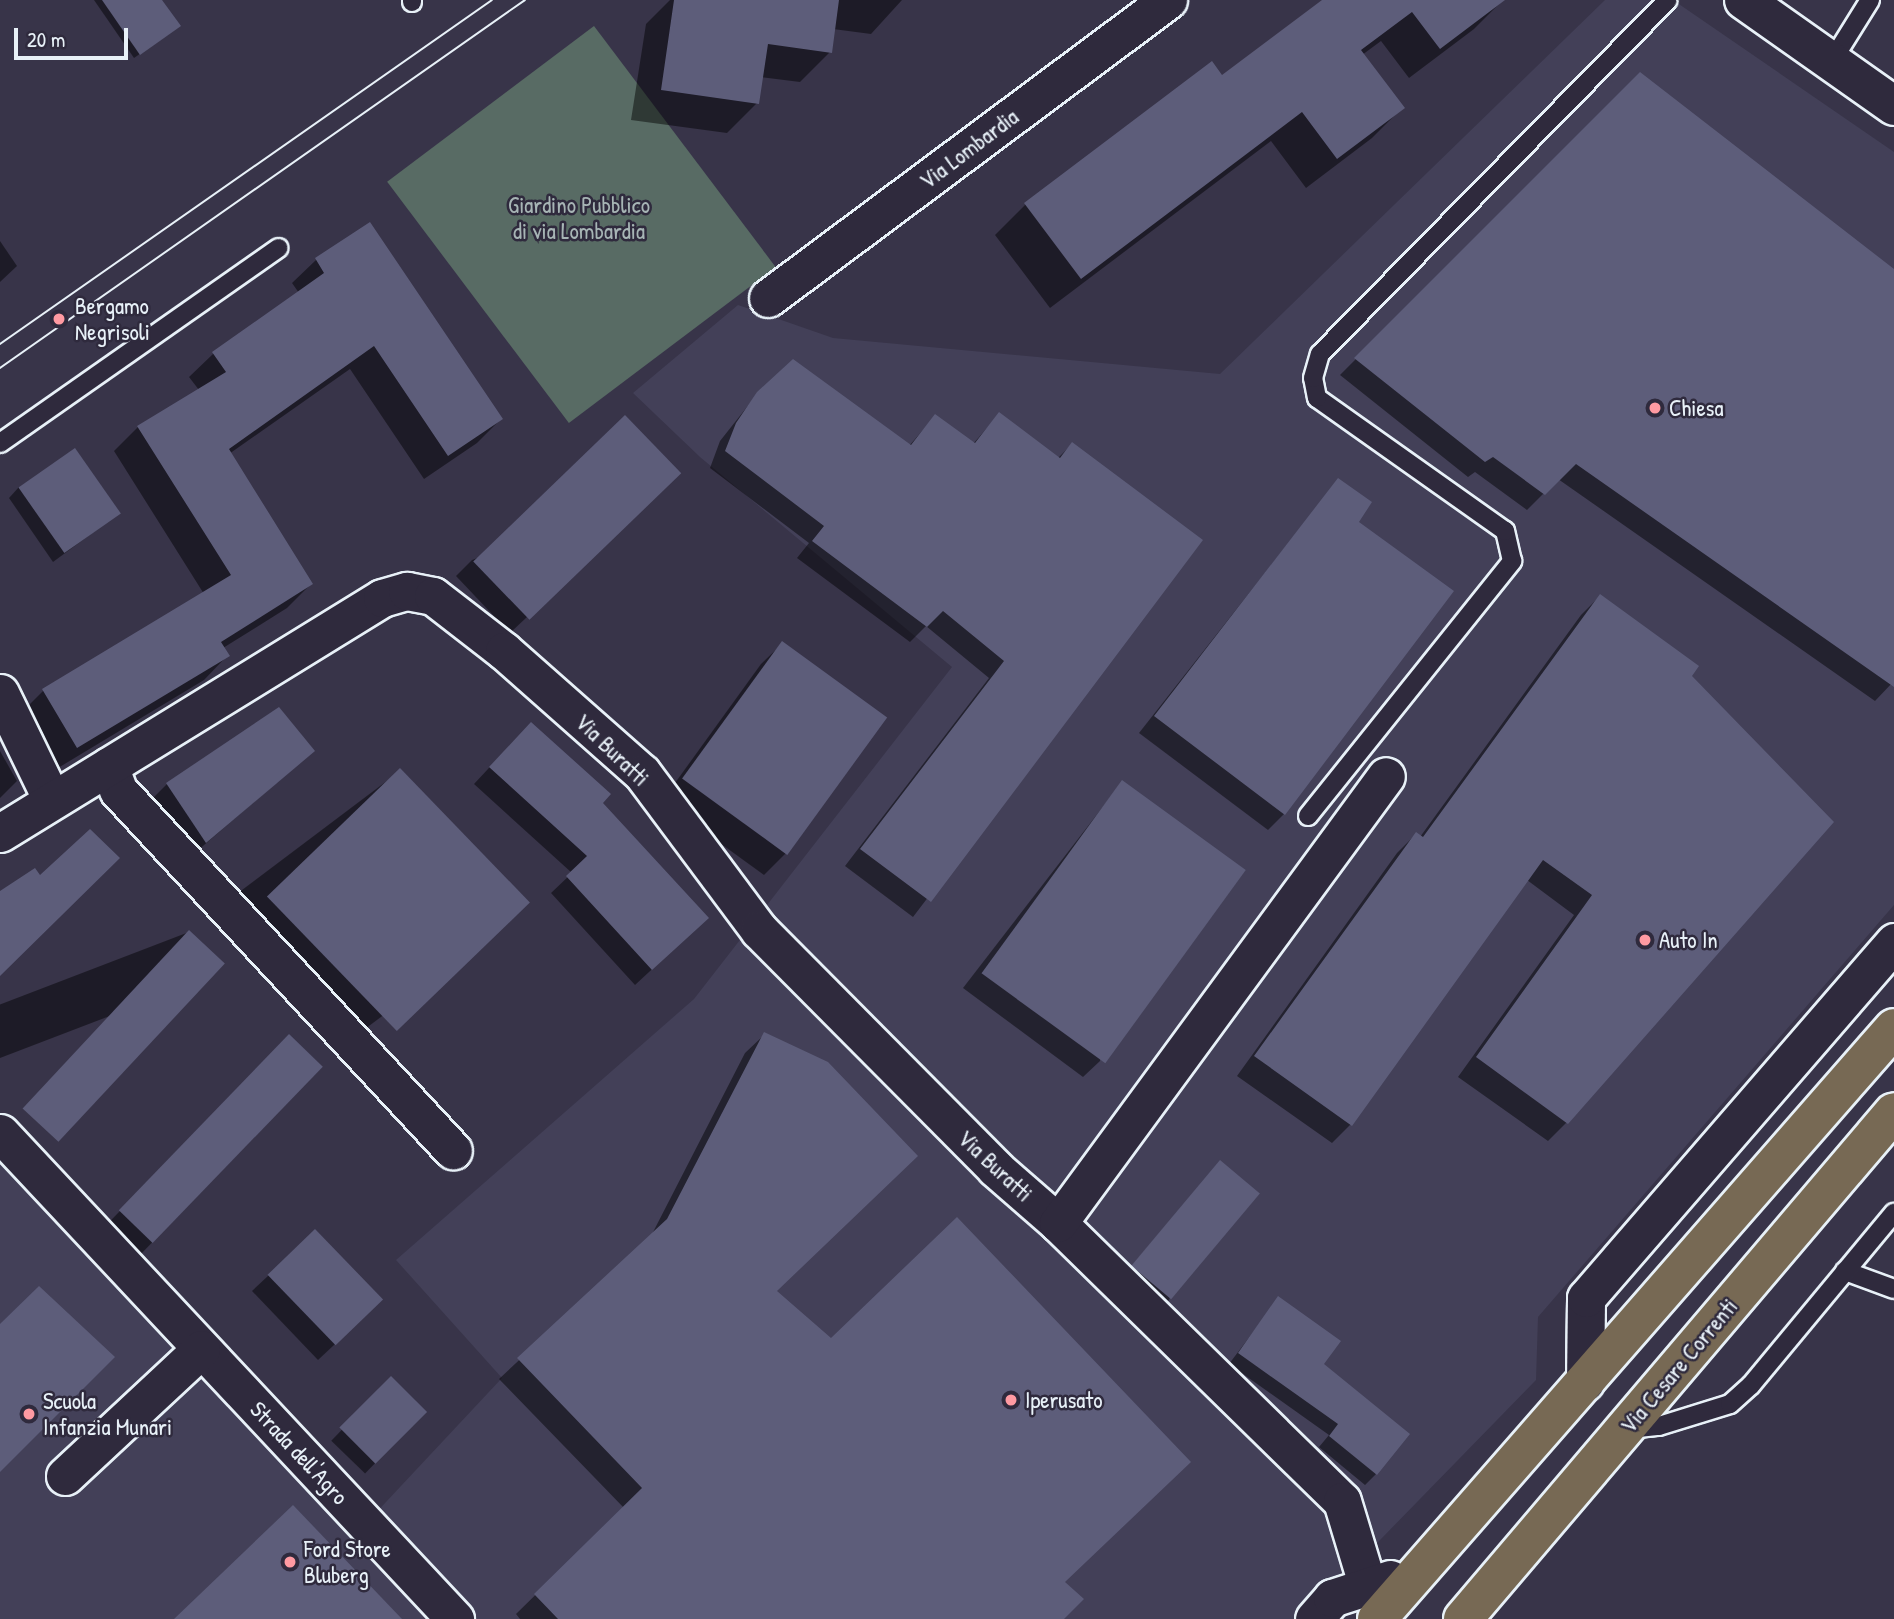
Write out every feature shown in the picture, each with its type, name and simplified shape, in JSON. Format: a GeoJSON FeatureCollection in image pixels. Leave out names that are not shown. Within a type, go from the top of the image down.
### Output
{"type":"FeatureCollection","features":[{"type":"Feature","properties":{"kind":"highway"},"geometry":{"type":"LineString","coordinates":[[1372,1601],[1415,1573],[1586,1382],[1894,1028]]}},
{"type":"Feature","properties":{"kind":"highway","name":"Via Cesare Correnti"},"geometry":{"type":"LineString","coordinates":[[1463,1619],[1894,1112]]}},
{"type":"Feature","properties":{"kind":"street","name":"Via Lombardia"},"geometry":{"type":"LineString","coordinates":[[768,298],[1168,0]]}},
{"type":"Feature","properties":{"kind":"street"},"geometry":{"type":"LineString","coordinates":[[1744,0],[1894,106]]}},
{"type":"Feature","properties":{"kind":"street","name":"Via Buratti"},"geometry":{"type":"LineString","coordinates":[[0,833],[382,598],[407,591],[433,596],[504,651],[642,774],[759,930],[995,1168],[1058,1223],[1342,1501],[1372,1601]]}},
{"type":"Feature","properties":{"kind":"street"},"geometry":{"type":"LineString","coordinates":[[0,693],[52,800]]}},
{"type":"Feature","properties":{"kind":"street"},"geometry":{"type":"LineString","coordinates":[[109,766],[118,790],[453,1150]]}},
{"type":"Feature","properties":{"kind":"street"},"geometry":{"type":"LineString","coordinates":[[1058,1223],[1386,776]]}},
{"type":"Feature","properties":{"kind":"street"},"geometry":{"type":"LineString","coordinates":[[1586,1382],[1586,1298],[1894,942]]}},
{"type":"Feature","properties":{"kind":"street","name":"Strada dell'Agro"},"geometry":{"type":"LineString","coordinates":[[0,1133],[455,1619]]}},
{"type":"Feature","properties":{"kind":"street"},"geometry":{"type":"LineString","coordinates":[[65,1476],[201,1349]]}},
{"type":"Feature","properties":{"kind":"street"},"geometry":{"type":"LineString","coordinates":[[1314,1619],[1332,1598],[1372,1601]]}},
{"type":"Feature","properties":{"kind":"lane"},"geometry":{"type":"LineString","coordinates":[[1308,816],[1512,561],[1505,531],[1317,398],[1313,377],[1320,354],[1668,0]]}},
{"type":"Feature","properties":{"kind":"lane"},"geometry":{"type":"LineString","coordinates":[[1832,61],[1870,0]]}},
{"type":"Feature","properties":{"kind":"lane"},"geometry":{"type":"LineString","coordinates":[[0,443],[279,248]]}},
{"type":"Feature","properties":{"kind":"lane"},"geometry":{"type":"LineString","coordinates":[[1626,1430],[1660,1426],[1730,1404],[1752,1385],[1894,1213]]}},
{"type":"Feature","properties":{"kind":"lane"},"geometry":{"type":"LineString","coordinates":[[1845,1271],[1894,1289]]}},
{"type":"Feature","properties":{"kind":"shaded area"},"geometry":{"type":"Polygon","coordinates":[[[1605,0],[1673,0],[1894,152],[1894,905],[1538,1317],[1536,1380],[1303,1619],[0,1619],[0,1152],[357,1533],[502,1378],[396,1260],[694,999],[952,667],[700,457],[633,393],[738,305],[833,338],[1220,374],[1605,0]]]}},
{"type":"Feature","properties":{"kind":"green space","name":"Giardino Pubblico di via Lombardia"},"geometry":{"type":"Polygon","coordinates":[[[594,26],[776,267],[569,423],[387,182],[594,26]]]}},
{"type":"Feature","properties":{"kind":"building"},"geometry":{"type":"Polygon","coordinates":[[[102,0],[162,0],[181,26],[140,55],[102,0]]]}},
{"type":"Feature","properties":{"kind":"building"},"geometry":{"type":"Polygon","coordinates":[[[674,0],[839,0],[832,53],[768,44],[759,104],[661,90],[674,0]]]}},
{"type":"Feature","properties":{"kind":"building"},"geometry":{"type":"Polygon","coordinates":[[[1322,0],[1505,0],[1440,49],[1412,12],[1361,50],[1405,108],[1337,159],[1302,112],[1081,279],[1024,203],[1212,61],[1222,75],[1322,0]]]}},
{"type":"Feature","properties":{"kind":"building","name":"Chiesa"},"geometry":{"type":"Polygon","coordinates":[[[1640,72],[1894,269],[1894,687],[1576,464],[1545,495],[1493,457],[1485,462],[1354,358],[1640,72]]]}},
{"type":"Feature","properties":{"kind":"building"},"geometry":{"type":"Polygon","coordinates":[[[370,222],[503,419],[448,456],[374,346],[229,449],[313,584],[221,642],[230,656],[77,748],[42,689],[231,575],[137,426],[226,372],[212,352],[324,273],[315,258],[370,222]]]}},
{"type":"Feature","properties":{"kind":"building"},"geometry":{"type":"Polygon","coordinates":[[[793,359],[911,445],[935,414],[975,443],[999,412],[1060,458],[1072,442],[1203,540],[931,902],[860,849],[1004,661],[943,611],[927,627],[812,541],[824,526],[725,451],[736,423],[757,392],[793,359]]]}},
{"type":"Feature","properties":{"kind":"building"},"geometry":{"type":"Polygon","coordinates":[[[625,415],[681,473],[529,620],[473,562],[625,415]]]}},
{"type":"Feature","properties":{"kind":"building"},"geometry":{"type":"Polygon","coordinates":[[[75,448],[121,514],[64,553],[18,488],[75,448]]]}},
{"type":"Feature","properties":{"kind":"building"},"geometry":{"type":"Polygon","coordinates":[[[1338,478],[1372,502],[1359,522],[1454,591],[1285,815],[1154,716],[1338,478]]]}},
{"type":"Feature","properties":{"kind":"building"},"geometry":{"type":"Polygon","coordinates":[[[1600,594],[1699,666],[1692,676],[1834,822],[1568,1124],[1476,1057],[1592,895],[1543,860],[1352,1126],[1254,1056],[1416,832],[1423,837],[1600,594]]]}},
{"type":"Feature","properties":{"kind":"building"},"geometry":{"type":"Polygon","coordinates":[[[782,641],[887,717],[787,855],[682,779],[782,641]]]}},
{"type":"Feature","properties":{"kind":"building"},"geometry":{"type":"Polygon","coordinates":[[[279,707],[315,751],[206,843],[166,783],[279,707]]]}},
{"type":"Feature","properties":{"kind":"building"},"geometry":{"type":"Polygon","coordinates":[[[531,722],[611,794],[603,803],[709,918],[652,970],[566,876],[587,856],[489,767],[531,722]]]}},
{"type":"Feature","properties":{"kind":"building"},"geometry":{"type":"Polygon","coordinates":[[[400,768],[530,903],[397,1031],[267,897],[400,768]]]}},
{"type":"Feature","properties":{"kind":"building"},"geometry":{"type":"Polygon","coordinates":[[[1122,780],[1246,870],[1105,1063],[982,973],[1122,780]]]}},
{"type":"Feature","properties":{"kind":"building"},"geometry":{"type":"Polygon","coordinates":[[[90,829],[120,858],[0,976],[0,891],[35,868],[40,875],[90,829]]]}},
{"type":"Feature","properties":{"kind":"building"},"geometry":{"type":"Polygon","coordinates":[[[189,930],[225,963],[58,1142],[23,1108],[189,930]]]}},
{"type":"Feature","properties":{"kind":"building"},"geometry":{"type":"Polygon","coordinates":[[[764,1032],[828,1062],[918,1156],[777,1291],[831,1338],[957,1217],[1191,1462],[1065,1582],[1084,1599],[1064,1619],[558,1619],[534,1594],[642,1488],[517,1358],[667,1219],[764,1032]]]}},
{"type":"Feature","properties":{"kind":"building"},"geometry":{"type":"Polygon","coordinates":[[[289,1034],[323,1067],[153,1243],[119,1210],[289,1034]]]}},
{"type":"Feature","properties":{"kind":"building"},"geometry":{"type":"Polygon","coordinates":[[[1220,1160],[1260,1193],[1171,1299],[1131,1266],[1220,1160]]]}},
{"type":"Feature","properties":{"kind":"building"},"geometry":{"type":"Polygon","coordinates":[[[315,1229],[383,1299],[336,1345],[268,1275],[315,1229]]]}},
{"type":"Feature","properties":{"kind":"building","name":"Scuola Infanzia Munari"},"geometry":{"type":"Polygon","coordinates":[[[39,1286],[115,1357],[0,1472],[0,1324],[39,1286]]]}},
{"type":"Feature","properties":{"kind":"building"},"geometry":{"type":"Polygon","coordinates":[[[1278,1296],[1341,1341],[1324,1364],[1410,1434],[1377,1475],[1329,1436],[1338,1424],[1238,1353],[1278,1296]]]}},
{"type":"Feature","properties":{"kind":"building"},"geometry":{"type":"Polygon","coordinates":[[[391,1376],[427,1412],[375,1464],[339,1428],[391,1376]]]}},
{"type":"Feature","properties":{"kind":"building","name":"Ford Store Bluberg"},"geometry":{"type":"Polygon","coordinates":[[[293,1505],[402,1619],[174,1619],[293,1505]]]}},
{"type":"Feature","properties":{"kind":"tram line"},"geometry":{"type":"LineString","coordinates":[[0,344],[492,0]]}},
{"type":"Feature","properties":{"kind":"tram line"},"geometry":{"type":"LineString","coordinates":[[0,368],[525,0]]}},
{"type":"Feature","properties":{"kind":"place","name":"Bergamo Negrisoli"},"geometry":{"type":"Point","coordinates":[59,319]}},
{"type":"Feature","properties":{"kind":"place","name":"Chiesa"},"geometry":{"type":"Point","coordinates":[1655,408]}},
{"type":"Feature","properties":{"kind":"place","name":"Auto In"},"geometry":{"type":"Point","coordinates":[1645,940]}},
{"type":"Feature","properties":{"kind":"place","name":"Iperusato"},"geometry":{"type":"Point","coordinates":[1011,1400]}},
{"type":"Feature","properties":{"kind":"place","name":"Scuola Infanzia Munari"},"geometry":{"type":"Point","coordinates":[29,1414]}},
{"type":"Feature","properties":{"kind":"place","name":"Ford Store Bluberg"},"geometry":{"type":"Point","coordinates":[290,1562]}}]}
